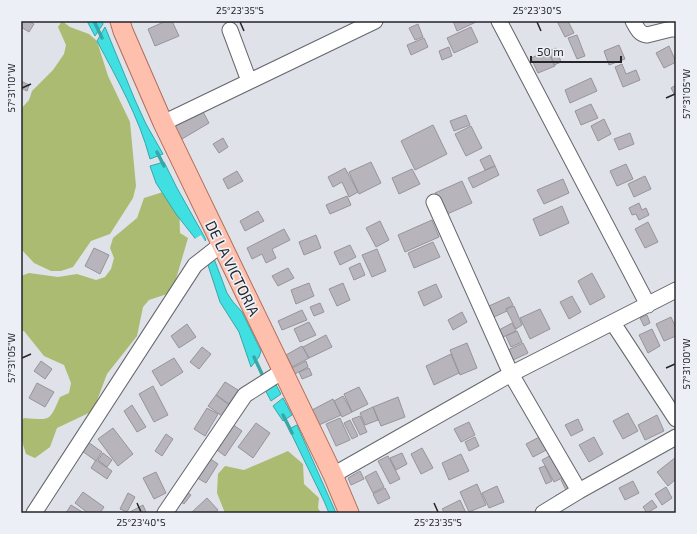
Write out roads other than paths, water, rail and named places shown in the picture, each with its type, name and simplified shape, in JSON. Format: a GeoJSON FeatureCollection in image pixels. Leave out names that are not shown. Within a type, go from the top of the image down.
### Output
{"type":"FeatureCollection","features":[{"type":"Feature","properties":{"kind":"main road","name":"DE LA VICTORIA"},"geometry":{"type":"LineString","coordinates":[[120,21],[162,123],[333,475],[349,513]]}},
{"type":"Feature","properties":{"kind":"street"},"geometry":{"type":"LineString","coordinates":[[162,123],[375,21]]}},
{"type":"Feature","properties":{"kind":"street"},"geometry":{"type":"LineString","coordinates":[[500,21],[648,305]]}},
{"type":"Feature","properties":{"kind":"street"},"geometry":{"type":"LineString","coordinates":[[633,21],[643,34],[647,35],[676,29]]}},
{"type":"Feature","properties":{"kind":"street"},"geometry":{"type":"LineString","coordinates":[[230,30],[250,81]]}},
{"type":"Feature","properties":{"kind":"street"},"geometry":{"type":"LineString","coordinates":[[434,202],[511,374],[579,491]]}},
{"type":"Feature","properties":{"kind":"street"},"geometry":{"type":"LineString","coordinates":[[34,513],[195,265],[222,244]]}},
{"type":"Feature","properties":{"kind":"street"},"geometry":{"type":"LineString","coordinates":[[333,475],[511,374],[676,290]]}},
{"type":"Feature","properties":{"kind":"street"},"geometry":{"type":"LineString","coordinates":[[613,323],[676,419]]}},
{"type":"Feature","properties":{"kind":"street"},"geometry":{"type":"LineString","coordinates":[[165,513],[245,395],[283,371]]}},
{"type":"Feature","properties":{"kind":"street"},"geometry":{"type":"LineString","coordinates":[[543,513],[579,491],[676,437]]}},
{"type":"Feature","properties":{"kind":"water"},"geometry":{"type":"Polygon","coordinates":[[[87,21],[102,21],[103,24],[95,36],[87,21]]]}},
{"type":"Feature","properties":{"kind":"water"},"geometry":{"type":"Polygon","coordinates":[[[105,27],[135,100],[146,124],[163,154],[150,159],[134,113],[97,41],[105,27]]]}},
{"type":"Feature","properties":{"kind":"water"},"geometry":{"type":"Polygon","coordinates":[[[164,162],[206,240],[203,243],[198,242],[176,214],[156,183],[150,166],[164,162]]]}},
{"type":"Feature","properties":{"kind":"water"},"geometry":{"type":"Polygon","coordinates":[[[210,248],[227,293],[242,312],[261,351],[259,357],[251,367],[239,332],[220,302],[205,256],[210,248]]]}},
{"type":"Feature","properties":{"kind":"water"},"geometry":{"type":"Polygon","coordinates":[[[274,381],[281,394],[271,401],[263,386],[274,381]]]}},
{"type":"Feature","properties":{"kind":"water"},"geometry":{"type":"Polygon","coordinates":[[[283,398],[292,415],[283,421],[273,406],[283,398]]]}},
{"type":"Feature","properties":{"kind":"water"},"geometry":{"type":"Polygon","coordinates":[[[297,425],[336,513],[329,513],[289,429],[297,425]]]}},
{"type":"Feature","properties":{"kind":"waterway"},"geometry":{"type":"LineString","coordinates":[[94,21],[102,38]]}},
{"type":"Feature","properties":{"kind":"waterway"},"geometry":{"type":"LineString","coordinates":[[157,152],[164,166]]}},
{"type":"Feature","properties":{"kind":"waterway"},"geometry":{"type":"LineString","coordinates":[[254,357],[262,374]]}},
{"type":"Feature","properties":{"kind":"waterway"},"geometry":{"type":"LineString","coordinates":[[283,415],[292,433]]}}]}
